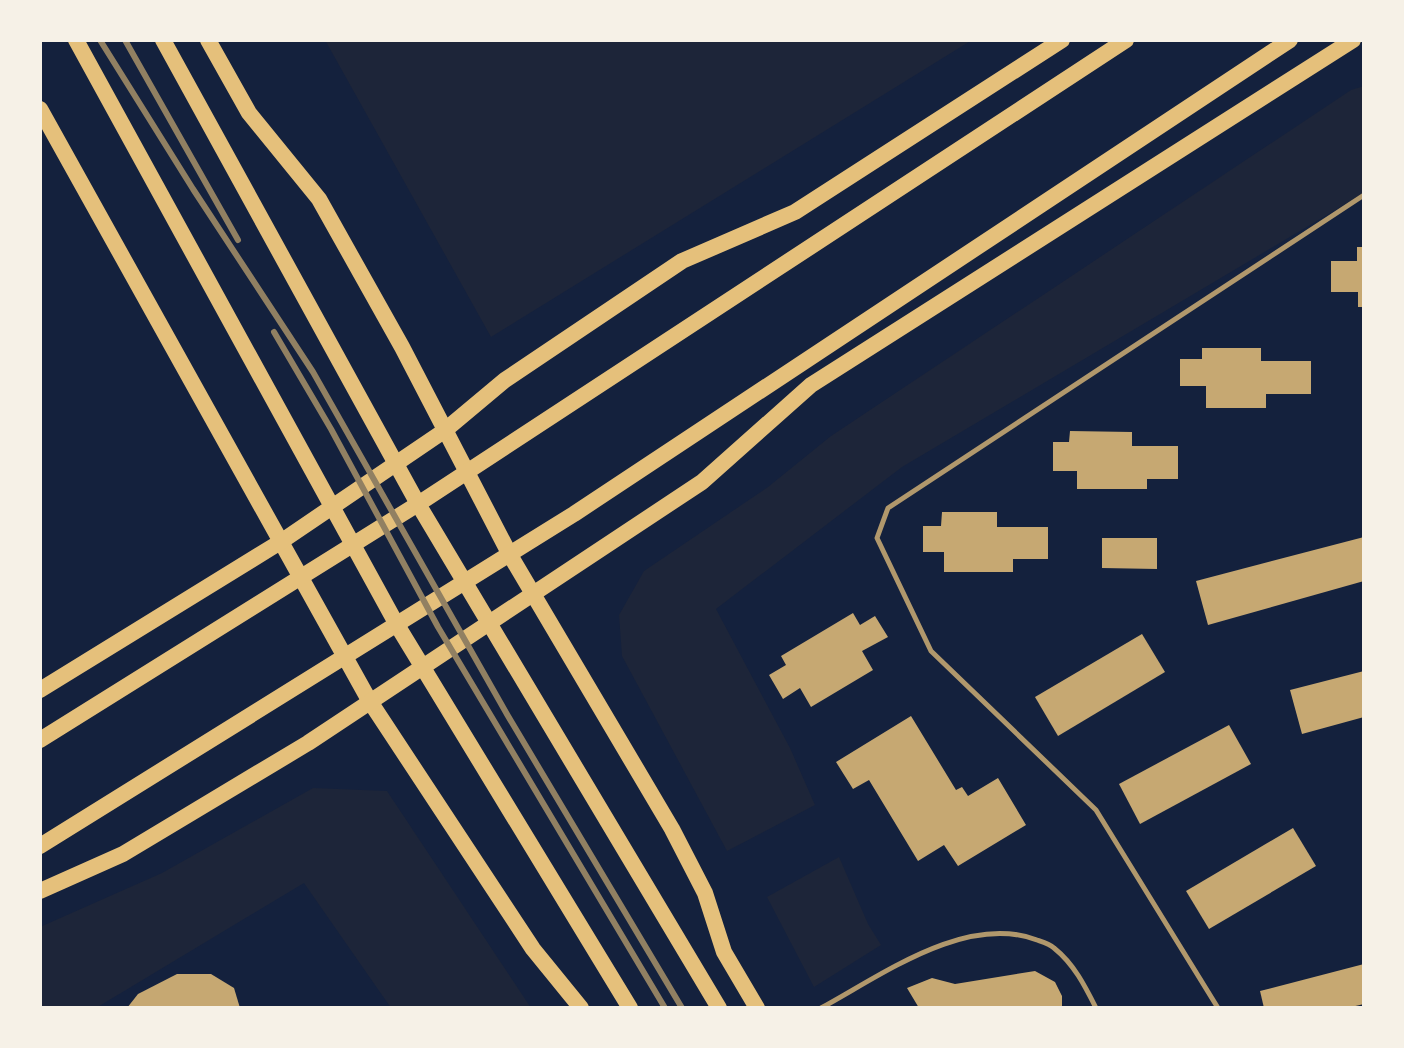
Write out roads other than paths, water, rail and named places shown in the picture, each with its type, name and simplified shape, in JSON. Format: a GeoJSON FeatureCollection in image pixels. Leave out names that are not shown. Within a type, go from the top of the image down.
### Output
{"type":"FeatureCollection","features":[{"type":"Feature","properties":{"kind":"main road"},"geometry":{"type":"LineString","coordinates":[[76,40],[397,625],[630,1008]]}},
{"type":"Feature","properties":{"kind":"main road"},"geometry":{"type":"LineString","coordinates":[[163,40],[418,504],[719,1008]]}},
{"type":"Feature","properties":{"kind":"main road"},"geometry":{"type":"LineString","coordinates":[[208,40],[249,113],[319,199],[402,347],[510,555],[672,829],[705,893],[724,952],[757,1008]]}},
{"type":"Feature","properties":{"kind":"main road"},"geometry":{"type":"LineString","coordinates":[[40,690],[282,541],[444,431],[505,380],[682,261],[795,212],[1062,40]]}},
{"type":"Feature","properties":{"kind":"main road"},"geometry":{"type":"LineString","coordinates":[[40,740],[418,504],[1126,40]]}},
{"type":"Feature","properties":{"kind":"main road"},"geometry":{"type":"LineString","coordinates":[[40,846],[510,555],[1290,40]]}},
{"type":"Feature","properties":{"kind":"main road"},"geometry":{"type":"LineString","coordinates":[[40,891],[123,854],[308,743],[702,482],[811,385],[1353,40]]}},
{"type":"Feature","properties":{"kind":"main road"},"geometry":{"type":"LineString","coordinates":[[40,109],[369,700],[516,924],[581,1008]]}},
{"type":"Feature","properties":{"kind":"lane"},"geometry":{"type":"LineString","coordinates":[[1218,1008],[1096,810],[931,651],[877,538],[888,508],[1364,195]]}},
{"type":"Feature","properties":{"kind":"lane"},"geometry":{"type":"LineString","coordinates":[[821,1008],[931,949],[988,933],[1023,935],[1053,946],[1081,977],[1096,1008]]}},
{"type":"Feature","properties":{"kind":"railway"},"geometry":{"type":"LineString","coordinates":[[100,40],[313,372],[508,716],[682,1008]]}},
{"type":"Feature","properties":{"kind":"railway"},"geometry":{"type":"LineString","coordinates":[[125,40],[238,240]]}},
{"type":"Feature","properties":{"kind":"railway"},"geometry":{"type":"LineString","coordinates":[[274,332],[331,429],[438,627],[665,1008]]}}]}
